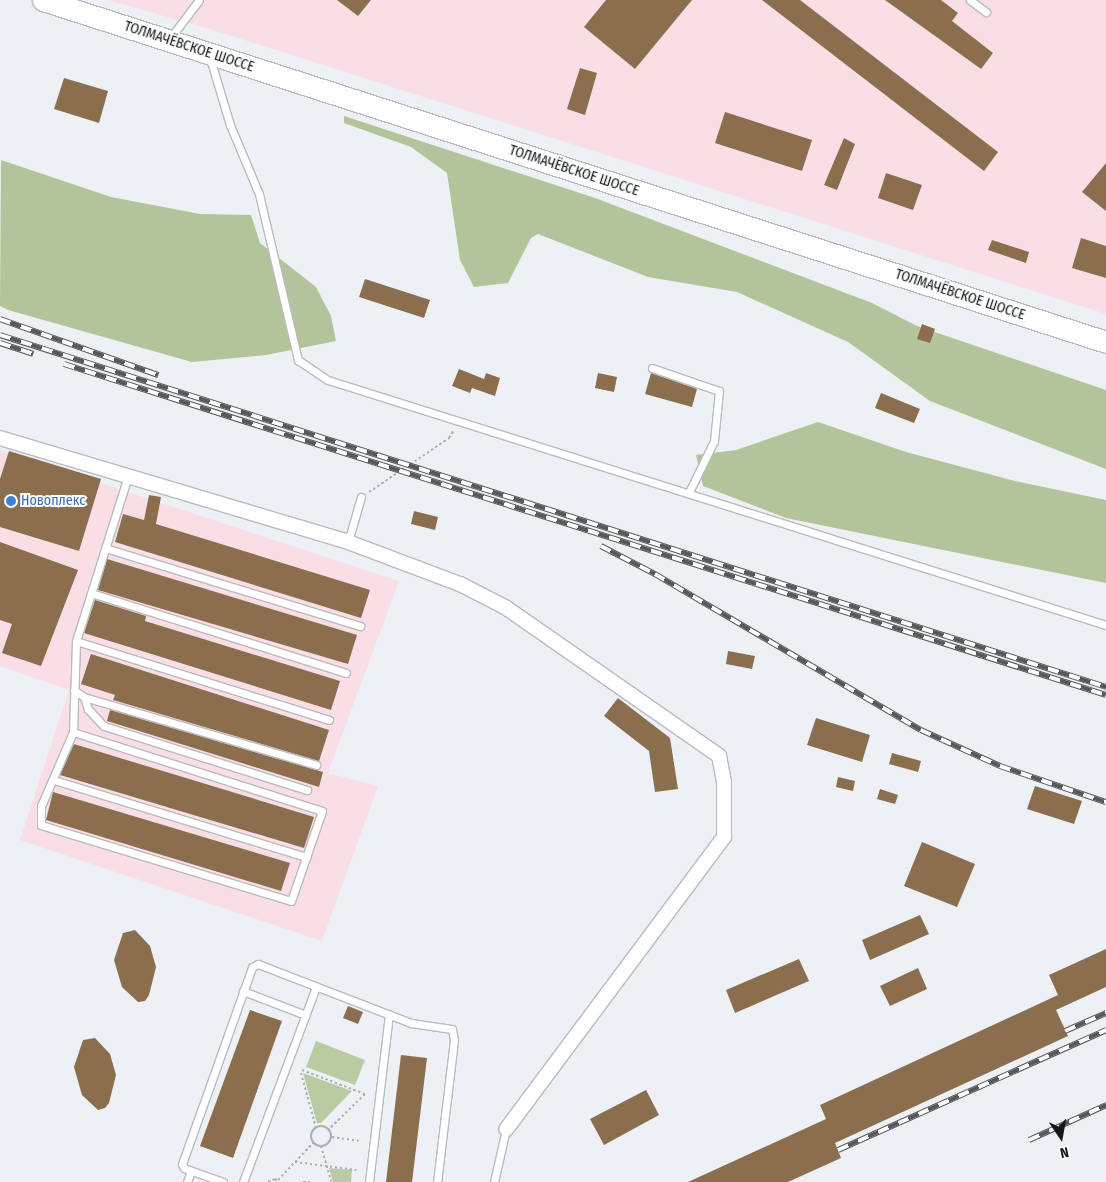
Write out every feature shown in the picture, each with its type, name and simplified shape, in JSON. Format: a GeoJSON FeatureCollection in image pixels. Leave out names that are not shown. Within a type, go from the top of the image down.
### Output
{"type":"FeatureCollection","features":[{"type":"Feature","properties":{"kind":"main road","name":"ТОЛМАЧЁВСКОЕ ШОССЕ"},"geometry":{"type":"LineString","coordinates":[[43,0],[1106,342]]}},
{"type":"Feature","properties":{"kind":"street"},"geometry":{"type":"LineString","coordinates":[[0,438],[348,542],[460,584],[505,606],[719,756],[724,782],[724,838],[506,1129]]}},
{"type":"Feature","properties":{"kind":"lane"},"geometry":{"type":"LineString","coordinates":[[169,40],[200,0]]}},
{"type":"Feature","properties":{"kind":"lane"},"geometry":{"type":"LineString","coordinates":[[970,0],[986,12]]}},
{"type":"Feature","properties":{"kind":"lane"},"geometry":{"type":"LineString","coordinates":[[208,53],[230,125],[259,194],[298,360],[328,380],[689,492],[1106,625]]}},
{"type":"Feature","properties":{"kind":"lane"},"geometry":{"type":"LineString","coordinates":[[652,368],[720,391],[714,441],[689,492]]}},
{"type":"Feature","properties":{"kind":"lane"},"geometry":{"type":"LineString","coordinates":[[72,732],[322,811],[291,901],[41,825],[41,806],[54,780],[72,732],[76,641],[128,476]]}},
{"type":"Feature","properties":{"kind":"lane"},"geometry":{"type":"LineString","coordinates":[[348,542],[361,497]]}},
{"type":"Feature","properties":{"kind":"lane"},"geometry":{"type":"LineString","coordinates":[[105,548],[360,626]]}},
{"type":"Feature","properties":{"kind":"lane"},"geometry":{"type":"LineString","coordinates":[[91,593],[346,673]]}},
{"type":"Feature","properties":{"kind":"lane"},"geometry":{"type":"LineString","coordinates":[[76,641],[329,720]]}},
{"type":"Feature","properties":{"kind":"lane"},"geometry":{"type":"LineString","coordinates":[[74,690],[84,697],[316,765]]}},
{"type":"Feature","properties":{"kind":"lane"},"geometry":{"type":"LineString","coordinates":[[84,697],[88,709],[104,726],[307,790]]}},
{"type":"Feature","properties":{"kind":"lane"},"geometry":{"type":"LineString","coordinates":[[54,780],[306,857]]}},
{"type":"Feature","properties":{"kind":"lane"},"geometry":{"type":"LineString","coordinates":[[223,1182],[191,1171],[182,1164],[252,967],[258,964],[411,1022],[452,1029],[454,1040],[437,1182]]}},
{"type":"Feature","properties":{"kind":"lane"},"geometry":{"type":"LineString","coordinates":[[242,1182],[316,986]]}},
{"type":"Feature","properties":{"kind":"lane"},"geometry":{"type":"LineString","coordinates":[[243,991],[306,1015]]}},
{"type":"Feature","properties":{"kind":"lane"},"geometry":{"type":"LineString","coordinates":[[369,1182],[388,1014]]}},
{"type":"Feature","properties":{"kind":"lane"},"geometry":{"type":"LineString","coordinates":[[494,1182],[506,1129]]}},
{"type":"Feature","properties":{"kind":"lane"},"geometry":{"type":"LineString","coordinates":[[187,1182],[191,1171]]}},
{"type":"Feature","properties":{"kind":"path"},"geometry":{"type":"LineString","coordinates":[[361,497],[448,438],[461,421]]}},
{"type":"Feature","properties":{"kind":"path"},"geometry":{"type":"LineString","coordinates":[[316,1128],[301,1072],[364,1094],[328,1130]]}},
{"type":"Feature","properties":{"kind":"path"},"geometry":{"type":"LineString","coordinates":[[316,1128],[328,1130]]}},
{"type":"Feature","properties":{"kind":"path"},"geometry":{"type":"LineString","coordinates":[[316,1128],[310,1136],[313,1143],[321,1146],[328,1144],[331,1137],[328,1130]]}},
{"type":"Feature","properties":{"kind":"path"},"geometry":{"type":"LineString","coordinates":[[331,1137],[359,1141]]}},
{"type":"Feature","properties":{"kind":"path"},"geometry":{"type":"LineString","coordinates":[[268,1182],[279,1181],[313,1143]]}},
{"type":"Feature","properties":{"kind":"path"},"geometry":{"type":"LineString","coordinates":[[321,1146],[331,1182]]}},
{"type":"Feature","properties":{"kind":"path"},"geometry":{"type":"LineString","coordinates":[[295,1162],[356,1170]]}},
{"type":"Feature","properties":{"kind":"path"},"geometry":{"type":"LineString","coordinates":[[303,1182],[313,1182]]}},
{"type":"Feature","properties":{"kind":"shaded area"},"geometry":{"type":"Polygon","coordinates":[[[108,0],[1106,0],[1106,314],[216,31],[108,0]]]}},
{"type":"Feature","properties":{"kind":"shaded area"},"geometry":{"type":"Polygon","coordinates":[[[0,450],[399,581],[328,773],[378,786],[322,941],[20,840],[69,690],[0,666],[0,450]]]}},
{"type":"Feature","properties":{"kind":"green space"},"geometry":{"type":"Polygon","coordinates":[[[344,116],[595,198],[872,303],[917,326],[1106,390],[1106,469],[930,401],[848,342],[737,292],[648,277],[538,234],[531,238],[508,283],[474,287],[460,260],[447,173],[411,147],[344,123],[344,116]]]}},
{"type":"Feature","properties":{"kind":"green space"},"geometry":{"type":"Polygon","coordinates":[[[1,160],[111,197],[200,214],[251,215],[260,243],[316,287],[331,316],[336,341],[266,355],[192,362],[8,310],[0,306],[1,160]]]}},
{"type":"Feature","properties":{"kind":"green space"},"geometry":{"type":"Polygon","coordinates":[[[818,422],[906,452],[1015,481],[1106,500],[1106,583],[786,518],[703,486],[696,455],[736,450],[818,422]]]}},
{"type":"Feature","properties":{"kind":"green space"},"geometry":{"type":"Polygon","coordinates":[[[316,1041],[365,1060],[355,1085],[306,1067],[316,1041]]]}},
{"type":"Feature","properties":{"kind":"green space"},"geometry":{"type":"Polygon","coordinates":[[[303,1073],[352,1091],[321,1123],[317,1123],[303,1073]]]}},
{"type":"Feature","properties":{"kind":"green space"},"geometry":{"type":"Polygon","coordinates":[[[329,1168],[352,1170],[351,1182],[333,1182],[329,1168]]]}},
{"type":"Feature","properties":{"kind":"building"},"geometry":{"type":"Polygon","coordinates":[[[337,0],[371,0],[358,16],[337,0]]]}},
{"type":"Feature","properties":{"kind":"building"},"geometry":{"type":"Polygon","coordinates":[[[606,0],[692,0],[635,69],[584,27],[606,0]]]}},
{"type":"Feature","properties":{"kind":"building"},"geometry":{"type":"Polygon","coordinates":[[[762,0],[800,0],[998,152],[984,171],[762,0]]]}},
{"type":"Feature","properties":{"kind":"building"},"geometry":{"type":"Polygon","coordinates":[[[885,0],[941,0],[958,13],[952,21],[993,53],[981,69],[885,0]]]}},
{"type":"Feature","properties":{"kind":"building"},"geometry":{"type":"Polygon","coordinates":[[[580,68],[597,73],[585,115],[567,109],[580,68]]]}},
{"type":"Feature","properties":{"kind":"building"},"geometry":{"type":"Polygon","coordinates":[[[64,78],[108,91],[99,123],[54,109],[64,78]]]}},
{"type":"Feature","properties":{"kind":"building"},"geometry":{"type":"Polygon","coordinates":[[[725,112],[812,140],[802,171],[715,143],[725,112]]]}},
{"type":"Feature","properties":{"kind":"building"},"geometry":{"type":"Polygon","coordinates":[[[844,138],[855,144],[837,190],[824,185],[844,138]]]}},
{"type":"Feature","properties":{"kind":"building"},"geometry":{"type":"Polygon","coordinates":[[[1106,163],[1106,211],[1082,192],[1106,163]]]}},
{"type":"Feature","properties":{"kind":"building"},"geometry":{"type":"Polygon","coordinates":[[[886,173],[922,185],[913,210],[878,198],[886,173]]]}},
{"type":"Feature","properties":{"kind":"building"},"geometry":{"type":"Polygon","coordinates":[[[1081,238],[1106,246],[1106,278],[1072,268],[1081,238]]]}},
{"type":"Feature","properties":{"kind":"building"},"geometry":{"type":"Polygon","coordinates":[[[992,240],[1029,252],[1026,263],[988,250],[992,240]]]}},
{"type":"Feature","properties":{"kind":"building"},"geometry":{"type":"Polygon","coordinates":[[[365,279],[430,300],[424,318],[359,297],[365,279]]]}},
{"type":"Feature","properties":{"kind":"building"},"geometry":{"type":"Polygon","coordinates":[[[922,324],[935,329],[930,343],[917,339],[922,324]]]}},
{"type":"Feature","properties":{"kind":"building"},"geometry":{"type":"Polygon","coordinates":[[[459,369],[484,379],[486,373],[500,378],[495,396],[472,388],[470,393],[452,386],[459,369]]]}},
{"type":"Feature","properties":{"kind":"building"},"geometry":{"type":"Polygon","coordinates":[[[598,373],[617,377],[614,392],[595,388],[598,373]]]}},
{"type":"Feature","properties":{"kind":"building"},"geometry":{"type":"Polygon","coordinates":[[[651,373],[697,389],[692,407],[645,394],[651,373]]]}},
{"type":"Feature","properties":{"kind":"building"},"geometry":{"type":"Polygon","coordinates":[[[881,393],[920,409],[914,423],[875,408],[881,393]]]}},
{"type":"Feature","properties":{"kind":"building"},"geometry":{"type":"Polygon","coordinates":[[[9,451],[101,479],[79,551],[0,527],[0,479],[9,451]]]}},
{"type":"Feature","properties":{"kind":"building"},"geometry":{"type":"Polygon","coordinates":[[[149,495],[161,497],[156,524],[370,590],[361,618],[115,542],[123,514],[144,520],[149,495]]]}},
{"type":"Feature","properties":{"kind":"building"},"geometry":{"type":"Polygon","coordinates":[[[414,511],[438,517],[435,530],[411,524],[414,511]]]}},
{"type":"Feature","properties":{"kind":"building"},"geometry":{"type":"Polygon","coordinates":[[[0,542],[78,570],[41,666],[2,653],[12,624],[0,620],[0,542]]]}},
{"type":"Feature","properties":{"kind":"building"},"geometry":{"type":"Polygon","coordinates":[[[107,559],[357,635],[348,664],[98,590],[107,559]]]}},
{"type":"Feature","properties":{"kind":"building"},"geometry":{"type":"Polygon","coordinates":[[[95,600],[146,616],[145,621],[340,681],[331,710],[84,633],[95,600]]]}},
{"type":"Feature","properties":{"kind":"building"},"geometry":{"type":"Polygon","coordinates":[[[728,651],[755,656],[752,669],[726,664],[728,651]]]}},
{"type":"Feature","properties":{"kind":"building"},"geometry":{"type":"Polygon","coordinates":[[[91,654],[329,730],[319,761],[113,700],[115,695],[81,684],[91,654]]]}},
{"type":"Feature","properties":{"kind":"building"},"geometry":{"type":"Polygon","coordinates":[[[618,698],[670,738],[678,789],[655,792],[649,751],[604,716],[618,698]]]}},
{"type":"Feature","properties":{"kind":"building"},"geometry":{"type":"Polygon","coordinates":[[[110,710],[323,772],[319,787],[107,721],[110,710]]]}},
{"type":"Feature","properties":{"kind":"building"},"geometry":{"type":"Polygon","coordinates":[[[816,718],[870,735],[862,762],[807,745],[816,718]]]}},
{"type":"Feature","properties":{"kind":"building"},"geometry":{"type":"Polygon","coordinates":[[[74,744],[314,817],[304,848],[60,775],[74,744]]]}},
{"type":"Feature","properties":{"kind":"building"},"geometry":{"type":"Polygon","coordinates":[[[892,753],[921,761],[918,772],[889,764],[892,753]]]}},
{"type":"Feature","properties":{"kind":"building"},"geometry":{"type":"Polygon","coordinates":[[[838,777],[855,781],[853,791],[836,787],[838,777]]]}},
{"type":"Feature","properties":{"kind":"building"},"geometry":{"type":"Polygon","coordinates":[[[1035,786],[1082,801],[1074,824],[1027,809],[1035,786]]]}},
{"type":"Feature","properties":{"kind":"building"},"geometry":{"type":"Polygon","coordinates":[[[880,789],[898,795],[895,804],[877,799],[880,789]]]}},
{"type":"Feature","properties":{"kind":"building"},"geometry":{"type":"Polygon","coordinates":[[[53,792],[290,863],[281,891],[46,820],[53,792]]]}},
{"type":"Feature","properties":{"kind":"building"},"geometry":{"type":"Polygon","coordinates":[[[922,842],[975,864],[957,907],[904,886],[922,842]]]}},
{"type":"Feature","properties":{"kind":"building"},"geometry":{"type":"Polygon","coordinates":[[[920,915],[929,934],[870,960],[862,940],[920,915]]]}},
{"type":"Feature","properties":{"kind":"building"},"geometry":{"type":"Polygon","coordinates":[[[135,930],[150,946],[156,967],[149,995],[145,1001],[138,1002],[122,987],[114,960],[123,933],[135,930]]]}},
{"type":"Feature","properties":{"kind":"building"},"geometry":{"type":"Polygon","coordinates":[[[1106,949],[1106,987],[1056,1010],[1068,1036],[835,1143],[841,1158],[788,1182],[688,1182],[826,1119],[820,1105],[1058,995],[1049,975],[1106,949]]]}},
{"type":"Feature","properties":{"kind":"building"},"geometry":{"type":"Polygon","coordinates":[[[799,959],[809,981],[735,1013],[726,990],[799,959]]]}},
{"type":"Feature","properties":{"kind":"building"},"geometry":{"type":"Polygon","coordinates":[[[918,968],[927,989],[890,1006],[880,986],[918,968]]]}},
{"type":"Feature","properties":{"kind":"building"},"geometry":{"type":"Polygon","coordinates":[[[348,1006],[363,1012],[358,1024],[343,1018],[348,1006]]]}},
{"type":"Feature","properties":{"kind":"building"},"geometry":{"type":"Polygon","coordinates":[[[250,1010],[282,1021],[233,1158],[200,1146],[250,1010]]]}},
{"type":"Feature","properties":{"kind":"building"},"geometry":{"type":"Polygon","coordinates":[[[95,1038],[110,1054],[116,1075],[109,1103],[105,1108],[98,1110],[82,1095],[74,1067],[83,1040],[95,1038]]]}},
{"type":"Feature","properties":{"kind":"building"},"geometry":{"type":"Polygon","coordinates":[[[401,1055],[427,1058],[412,1182],[386,1182],[401,1055]]]}},
{"type":"Feature","properties":{"kind":"building"},"geometry":{"type":"Polygon","coordinates":[[[646,1090],[659,1115],[604,1145],[590,1119],[646,1090]]]}},
{"type":"Feature","properties":{"kind":"railway"},"geometry":{"type":"LineString","coordinates":[[0,319],[158,375]]}},
{"type":"Feature","properties":{"kind":"railway"},"geometry":{"type":"LineString","coordinates":[[0,335],[1106,687]]}},
{"type":"Feature","properties":{"kind":"railway"},"geometry":{"type":"LineString","coordinates":[[0,343],[33,354]]}},
{"type":"Feature","properties":{"kind":"railway"},"geometry":{"type":"LineString","coordinates":[[64,364],[1106,695]]}},
{"type":"Feature","properties":{"kind":"railway"},"geometry":{"type":"LineString","coordinates":[[601,546],[655,574],[921,730],[1000,766],[1106,802]]}},
{"type":"Feature","properties":{"kind":"railway"},"geometry":{"type":"LineString","coordinates":[[1065,1031],[1106,1013]]}},
{"type":"Feature","properties":{"kind":"railway"},"geometry":{"type":"LineString","coordinates":[[838,1150],[1106,1030]]}},
{"type":"Feature","properties":{"kind":"railway"},"geometry":{"type":"LineString","coordinates":[[1029,1140],[1106,1105]]}},
{"type":"Feature","properties":{"kind":"place","name":"Новоплекс"},"geometry":{"type":"Point","coordinates":[11,501]}}]}
